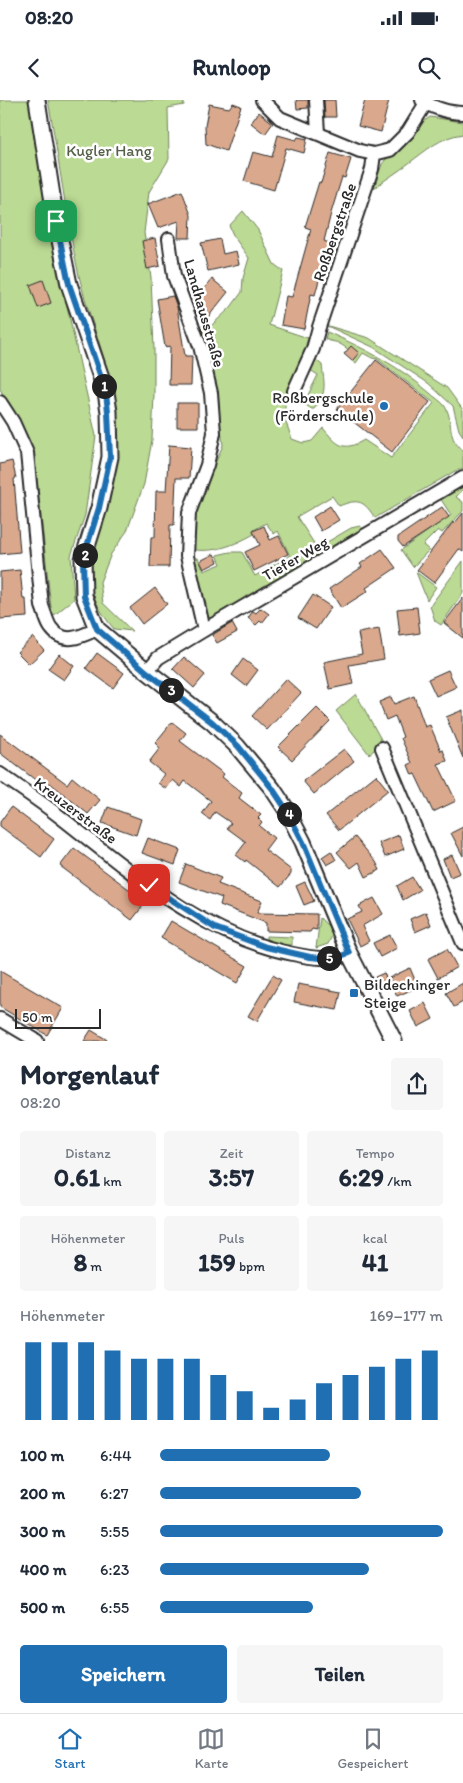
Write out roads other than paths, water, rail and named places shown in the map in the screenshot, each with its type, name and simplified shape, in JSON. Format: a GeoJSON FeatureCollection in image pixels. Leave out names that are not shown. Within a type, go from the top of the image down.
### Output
{"type":"FeatureCollection","features":[{"type":"Feature","properties":{"kind":"street"},"geometry":{"type":"LineString","coordinates":[[36,100],[56,221],[69,284],[106,392],[110,457],[99,508],[83,559],[84,596],[97,629],[147,672],[225,734],[250,760],[272,788],[286,809],[303,842],[349,953],[394,1040]]}},
{"type":"Feature","properties":{"kind":"street"},"geometry":{"type":"LineString","coordinates":[[262,100],[280,118],[360,151],[374,154],[390,150],[408,132],[424,102],[456,113],[463,113]]}},
{"type":"Feature","properties":{"kind":"street"},"geometry":{"type":"LineString","coordinates":[[316,100],[318,133]]}},
{"type":"Feature","properties":{"kind":"street","name":"Roßbergstraße"},"geometry":{"type":"LineString","coordinates":[[294,391],[313,349],[372,170],[374,154]]}},
{"type":"Feature","properties":{"kind":"street","name":"Landhausstraße"},"geometry":{"type":"LineString","coordinates":[[169,239],[174,276],[200,346],[210,393],[214,433],[207,465],[189,513],[187,556],[204,630]]}},
{"type":"Feature","properties":{"kind":"street"},"geometry":{"type":"LineString","coordinates":[[0,402],[13,422],[26,453],[42,606],[51,628],[63,638],[76,639],[97,629]]}},
{"type":"Feature","properties":{"kind":"street","name":"Tiefer Weg"},"geometry":{"type":"LineString","coordinates":[[147,672],[158,658],[463,478]]}},
{"type":"Feature","properties":{"kind":"street"},"geometry":{"type":"LineString","coordinates":[[382,748],[463,943]]}},
{"type":"Feature","properties":{"kind":"street","name":"Kreuzerstraße"},"geometry":{"type":"LineString","coordinates":[[0,774],[57,814],[132,874],[215,928],[273,949],[310,957],[332,959],[349,953]]}},
{"type":"Feature","properties":{"kind":"street"},"geometry":{"type":"LineString","coordinates":[[0,1018],[37,1040]]}},
{"type":"Feature","properties":{"kind":"place","name":"Roßbergschule (Förderschule)"},"geometry":{"type":"Point","coordinates":[384,406]}},
{"type":"Feature","properties":{"kind":"place","name":"Bildechinger Steige"},"geometry":{"type":"Point","coordinates":[354,993]}},
{"type":"Feature","properties":{"kind":"park label","name":"Kugler Hang"},"geometry":{"type":"Point","coordinates":[109,150]}}]}
